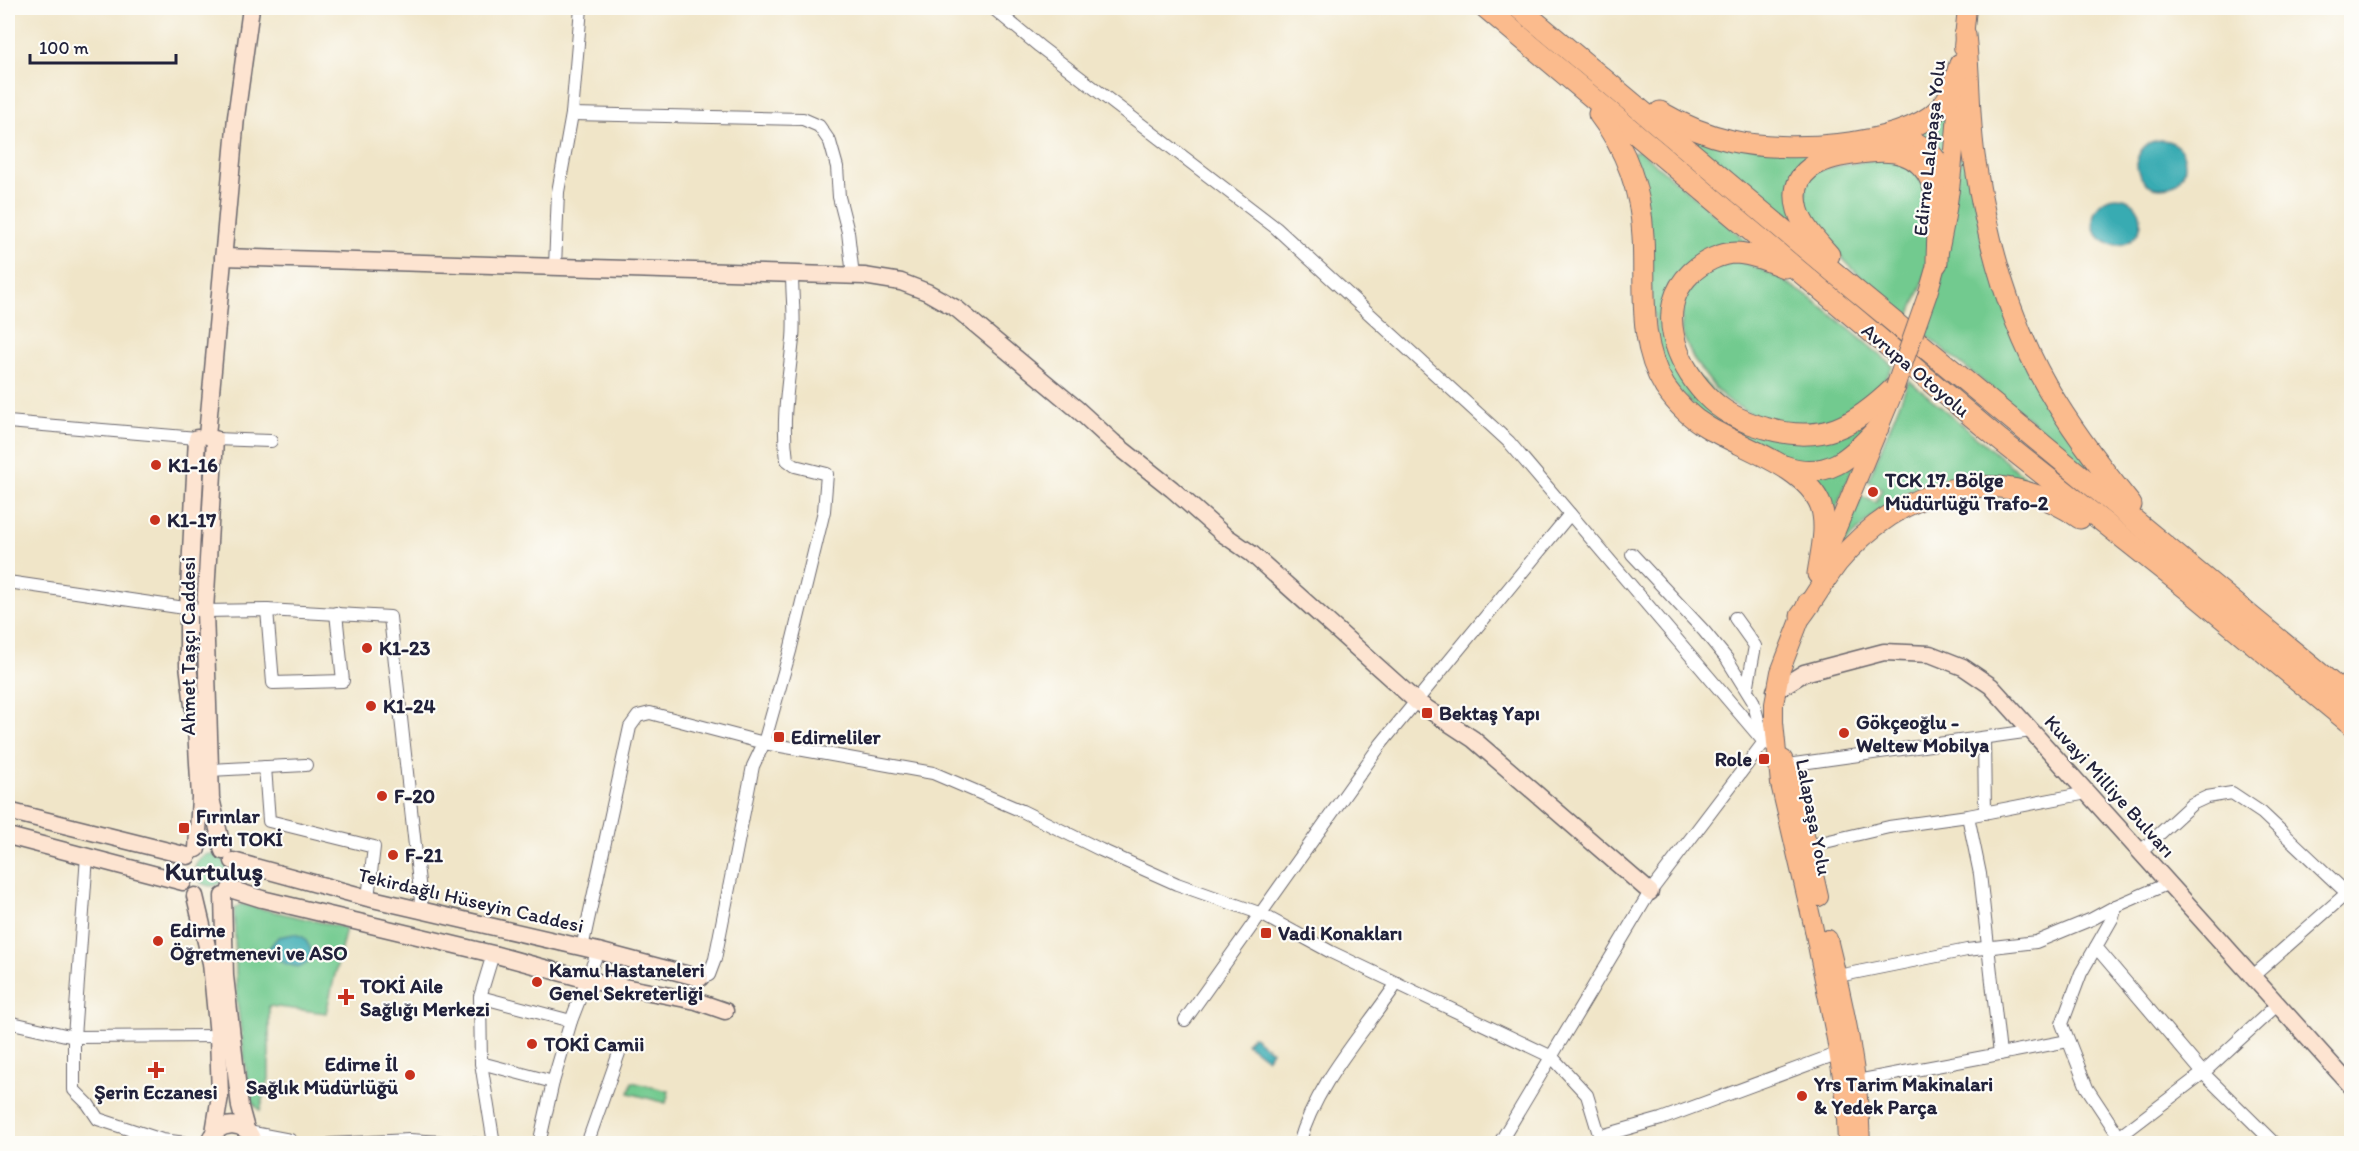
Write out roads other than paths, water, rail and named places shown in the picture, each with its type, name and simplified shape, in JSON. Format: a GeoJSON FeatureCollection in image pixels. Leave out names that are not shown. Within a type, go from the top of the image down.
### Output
{"type":"FeatureCollection","features":[{"type":"Feature","properties":{"kind":"highway","name":"Avrupa Otoyolu"},"geometry":{"type":"LineString","coordinates":[[1486,8],[2000,440],[2145,542],[2352,700]]}},
{"type":"Feature","properties":{"kind":"highway","name":"Avrupa Otoyolu"},"geometry":{"type":"LineString","coordinates":[[1519,8],[1854,289],[2352,725]]}},
{"type":"Feature","properties":{"kind":"highway"},"geometry":{"type":"LineString","coordinates":[[1801,616],[1836,565],[1862,537],[1907,506],[1946,489],[2000,488],[2041,497],[2096,528],[2145,542],[2140,516],[2100,466],[2047,387],[2032,360],[2010,304],[1996,261],[1976,168],[1965,35]]}},
{"type":"Feature","properties":{"kind":"highway"},"geometry":{"type":"LineString","coordinates":[[1885,137],[1920,124],[1940,108],[1950,94],[1960,64]]}},
{"type":"Feature","properties":{"kind":"highway"},"geometry":{"type":"LineString","coordinates":[[1574,83],[1611,130],[1629,165],[1635,185],[1643,235],[1645,326],[1654,362],[1664,385],[1677,403],[1692,417],[1778,464],[1803,482],[1820,505],[1823,526],[1818,574]]}},
{"type":"Feature","properties":{"kind":"highway"},"geometry":{"type":"LineString","coordinates":[[1627,97],[1696,132],[1734,142],[1805,146],[1885,137],[1908,139],[1926,148],[1940,165],[1950,197]]}},
{"type":"Feature","properties":{"kind":"highway"},"geometry":{"type":"LineString","coordinates":[[1854,289],[1839,266],[1812,236],[1797,207],[1796,198],[1800,182],[1810,168],[1824,159],[1889,151],[1904,154],[1919,163],[1927,173],[1936,199],[1937,263]]}},
{"type":"Feature","properties":{"kind":"highway"},"geometry":{"type":"LineString","coordinates":[[1797,271],[1736,253],[1710,260],[1697,267],[1687,277],[1675,297],[1671,327],[1685,367],[1706,396],[1743,421],[1780,432],[1811,435],[1827,432],[1856,421],[1895,387]]}},
{"type":"Feature","properties":{"kind":"highway"},"geometry":{"type":"LineString","coordinates":[[1778,464],[1794,469],[1828,469],[1844,461],[1878,429]]}},
{"type":"Feature","properties":{"kind":"main road"},"geometry":{"type":"LineString","coordinates":[[1960,64],[1961,8]]}},
{"type":"Feature","properties":{"kind":"main road","name":"Edirne Lalapaşa Yolu"},"geometry":{"type":"LineString","coordinates":[[1895,387],[1937,263],[1950,197],[1966,8]]}},
{"type":"Feature","properties":{"kind":"main road"},"geometry":{"type":"LineString","coordinates":[[1777,752],[1774,722],[1775,691],[1780,672],[1895,387]]}},
{"type":"Feature","properties":{"kind":"main road","name":"Lalapaşa Yolu"},"geometry":{"type":"LineString","coordinates":[[1777,752],[1808,846],[1852,1040],[1861,1143]]}},
{"type":"Feature","properties":{"kind":"main road","name":"Lalapaşa Yolu"},"geometry":{"type":"LineString","coordinates":[[1777,752],[1780,784],[1814,926],[1839,1053],[1845,1095],[1847,1143]]}},
{"type":"Feature","properties":{"kind":"street","name":"Ahmet Taşçı Caddesi"},"geometry":{"type":"LineString","coordinates":[[192,852],[200,797],[189,665],[196,610],[206,438],[221,305],[223,257],[251,8]]}},
{"type":"Feature","properties":{"kind":"street"},"geometry":{"type":"LineString","coordinates":[[555,267],[558,192],[572,114],[582,8]]}},
{"type":"Feature","properties":{"kind":"street"},"geometry":{"type":"LineString","coordinates":[[993,8],[1276,228],[1509,442],[1777,752]]}},
{"type":"Feature","properties":{"kind":"street"},"geometry":{"type":"LineString","coordinates":[[572,114],[803,119],[819,126],[830,142],[837,167],[839,197],[848,232],[853,276]]}},
{"type":"Feature","properties":{"kind":"street"},"geometry":{"type":"LineString","coordinates":[[223,257],[853,276],[901,282],[927,292],[957,309],[1223,534],[1252,554],[1417,702],[1473,740],[1650,892]]}},
{"type":"Feature","properties":{"kind":"street"},"geometry":{"type":"LineString","coordinates":[[700,978],[709,975],[715,959],[753,766],[764,743],[790,651],[824,511],[827,474],[795,466],[787,460],[784,437],[786,382],[793,338],[792,274]]}},
{"type":"Feature","properties":{"kind":"street"},"geometry":{"type":"LineString","coordinates":[[8,422],[272,441]]}},
{"type":"Feature","properties":{"kind":"street"},"geometry":{"type":"LineString","coordinates":[[1185,1020],[1381,744],[1570,514]]}},
{"type":"Feature","properties":{"kind":"street"},"geometry":{"type":"LineString","coordinates":[[1632,554],[1727,659],[1753,700],[1777,752]]}},
{"type":"Feature","properties":{"kind":"street"},"geometry":{"type":"LineString","coordinates":[[8,582],[196,610],[267,610],[390,617],[422,910]]}},
{"type":"Feature","properties":{"kind":"street","name":"Ahmet Taşçı Caddesi"},"geometry":{"type":"LineString","coordinates":[[196,610],[211,798],[228,856]]}},
{"type":"Feature","properties":{"kind":"street"},"geometry":{"type":"LineString","coordinates":[[267,610],[273,683],[343,681],[336,613]]}},
{"type":"Feature","properties":{"kind":"street"},"geometry":{"type":"LineString","coordinates":[[1734,618],[1755,646],[1747,690]]}},
{"type":"Feature","properties":{"kind":"street","name":"Kuvayi Milliye Bulvarı"},"geometry":{"type":"LineString","coordinates":[[1775,691],[1804,673],[1884,652],[1930,654],[1963,667],[1991,686],[2352,1087]]}},
{"type":"Feature","properties":{"kind":"street"},"geometry":{"type":"LineString","coordinates":[[539,1143],[553,1082],[571,1021],[588,980],[590,950],[630,727],[638,716],[650,712],[764,743],[933,773],[1022,811],[1177,884],[1259,913],[1331,952],[1552,1057],[1587,1095],[1602,1140],[1839,1053]]}},
{"type":"Feature","properties":{"kind":"street"},"geometry":{"type":"LineString","coordinates":[[1499,1143],[1650,892],[1777,752],[1984,738],[2031,731]]}},
{"type":"Feature","properties":{"kind":"street"},"geometry":{"type":"LineString","coordinates":[[1984,738],[1985,813]]}},
{"type":"Feature","properties":{"kind":"street"},"geometry":{"type":"LineString","coordinates":[[210,770],[306,765]]}},
{"type":"Feature","properties":{"kind":"street"},"geometry":{"type":"LineString","coordinates":[[265,767],[269,821],[374,848],[368,898]]}},
{"type":"Feature","properties":{"kind":"street"},"geometry":{"type":"LineString","coordinates":[[1808,846],[1889,827],[1985,813],[2087,792]]}},
{"type":"Feature","properties":{"kind":"street"},"geometry":{"type":"LineString","coordinates":[[2141,851],[2192,804],[2207,797],[2232,793],[2262,813],[2349,896],[2253,976]]}},
{"type":"Feature","properties":{"kind":"street"},"geometry":{"type":"LineString","coordinates":[[8,811],[192,852],[215,847],[228,856],[235,876],[226,893],[225,976],[240,1107],[249,1135]]}},
{"type":"Feature","properties":{"kind":"street"},"geometry":{"type":"LineString","coordinates":[[1968,816],[1980,874],[2000,1054]]}},
{"type":"Feature","properties":{"kind":"street"},"geometry":{"type":"LineString","coordinates":[[8,836],[183,882],[195,896],[211,963],[218,1036],[220,1096],[211,1138]]}},
{"type":"Feature","properties":{"kind":"street"},"geometry":{"type":"LineString","coordinates":[[183,882],[182,873],[192,852]]}},
{"type":"Feature","properties":{"kind":"street"},"geometry":{"type":"LineString","coordinates":[[87,856],[74,1036],[74,1090],[88,1104],[98,1119],[162,1140],[194,1143]]}},
{"type":"Feature","properties":{"kind":"street","name":"Tekirdağlı Hüseyin Caddesi"},"geometry":{"type":"LineString","coordinates":[[228,856],[368,898],[700,978]]}},
{"type":"Feature","properties":{"kind":"street"},"geometry":{"type":"LineString","coordinates":[[1838,976],[1989,947],[2036,942],[2169,883]]}},
{"type":"Feature","properties":{"kind":"street"},"geometry":{"type":"LineString","coordinates":[[195,896],[209,900],[226,893],[262,899],[493,954],[588,980],[696,1001],[725,1011]]}},
{"type":"Feature","properties":{"kind":"street"},"geometry":{"type":"LineString","coordinates":[[2116,906],[2113,917],[2081,973],[2062,1024],[2087,1088],[2122,1140],[2203,1073],[2278,1004]]}},
{"type":"Feature","properties":{"kind":"street"},"geometry":{"type":"LineString","coordinates":[[2096,946],[2203,1073],[2275,1143]]}},
{"type":"Feature","properties":{"kind":"street"},"geometry":{"type":"LineString","coordinates":[[493,954],[480,998],[481,1063],[494,1143]]}},
{"type":"Feature","properties":{"kind":"street"},"geometry":{"type":"LineString","coordinates":[[1299,1143],[1317,1099],[1342,1059],[1397,983]]}},
{"type":"Feature","properties":{"kind":"street"},"geometry":{"type":"LineString","coordinates":[[480,998],[571,1021]]}},
{"type":"Feature","properties":{"kind":"street"},"geometry":{"type":"LineString","coordinates":[[8,1022],[74,1036],[218,1036]]}},
{"type":"Feature","properties":{"kind":"street"},"geometry":{"type":"LineString","coordinates":[[1857,1081],[2068,1041]]}},
{"type":"Feature","properties":{"kind":"street"},"geometry":{"type":"LineString","coordinates":[[587,1143],[619,1053]]}},
{"type":"Feature","properties":{"kind":"street"},"geometry":{"type":"LineString","coordinates":[[481,1063],[553,1082]]}},
{"type":"Feature","properties":{"kind":"street"},"geometry":{"type":"LineString","coordinates":[[211,1138],[226,1125],[240,1126],[249,1135],[290,1140],[295,1143]]}},
{"type":"Feature","properties":{"kind":"street"},"geometry":{"type":"LineString","coordinates":[[330,1143],[369,1140],[478,1143]]}},
{"type":"Feature","properties":{"kind":"water"},"geometry":{"type":"Polygon","coordinates":[[[2156,140],[2166,140],[2178,147],[2185,159],[2185,169],[2178,181],[2166,188],[2156,188],[2141,177],[2137,169],[2137,159],[2148,144],[2156,140]]]}},
{"type":"Feature","properties":{"kind":"water"},"geometry":{"type":"Polygon","coordinates":[[[2112,197],[2122,197],[2134,204],[2141,216],[2141,226],[2134,238],[2122,245],[2112,245],[2097,234],[2093,226],[2093,216],[2104,201],[2112,197]]]}},
{"type":"Feature","properties":{"kind":"water"},"geometry":{"type":"Polygon","coordinates":[[[294,934],[303,937],[311,950],[311,958],[300,967],[277,959],[269,948],[278,937],[294,934]]]}},
{"type":"Feature","properties":{"kind":"water"},"geometry":{"type":"Polygon","coordinates":[[[1252,1036],[1272,1051],[1266,1058],[1246,1043],[1252,1036]]]}},
{"type":"Feature","properties":{"kind":"place","name":"K1-16"},"geometry":{"type":"Point","coordinates":[156,465]}},
{"type":"Feature","properties":{"kind":"place","name":"TCK 17. Bölge Müdürlüğü Trafo-2"},"geometry":{"type":"Point","coordinates":[1873,492]}},
{"type":"Feature","properties":{"kind":"place","name":"K1-17"},"geometry":{"type":"Point","coordinates":[155,520]}},
{"type":"Feature","properties":{"kind":"place","name":"K1-23"},"geometry":{"type":"Point","coordinates":[367,648]}},
{"type":"Feature","properties":{"kind":"place","name":"K1-24"},"geometry":{"type":"Point","coordinates":[371,706]}},
{"type":"Feature","properties":{"kind":"place","name":"Bektaş Yapı"},"geometry":{"type":"Point","coordinates":[1427,713]}},
{"type":"Feature","properties":{"kind":"place","name":"Gökçeoğlu - Weltew Mobilya"},"geometry":{"type":"Point","coordinates":[1844,733]}},
{"type":"Feature","properties":{"kind":"place","name":"Edirneliler"},"geometry":{"type":"Point","coordinates":[779,737]}},
{"type":"Feature","properties":{"kind":"place","name":"Role"},"geometry":{"type":"Point","coordinates":[1764,759]}},
{"type":"Feature","properties":{"kind":"place","name":"F-20"},"geometry":{"type":"Point","coordinates":[382,796]}},
{"type":"Feature","properties":{"kind":"place","name":"Fırınlar Sırtı TOKİ"},"geometry":{"type":"Point","coordinates":[184,828]}},
{"type":"Feature","properties":{"kind":"place","name":"F-21"},"geometry":{"type":"Point","coordinates":[393,855]}},
{"type":"Feature","properties":{"kind":"place","name":"Vadi Konakları"},"geometry":{"type":"Point","coordinates":[1266,933]}},
{"type":"Feature","properties":{"kind":"place","name":"Edirne Öğretmenevi ve ASO"},"geometry":{"type":"Point","coordinates":[158,941]}},
{"type":"Feature","properties":{"kind":"place","name":"Kamu Hastaneleri Genel Sekreterliği"},"geometry":{"type":"Point","coordinates":[537,982]}},
{"type":"Feature","properties":{"kind":"place","name":"TOKİ Aile Sağlığı Merkezi"},"geometry":{"type":"Point","coordinates":[346,997]}},
{"type":"Feature","properties":{"kind":"place","name":"TOKİ Camii"},"geometry":{"type":"Point","coordinates":[532,1044]}},
{"type":"Feature","properties":{"kind":"place","name":"Şerin Eczanesi"},"geometry":{"type":"Point","coordinates":[156,1070]}},
{"type":"Feature","properties":{"kind":"place","name":"Edirne İl Sağlık Müdürlüğü"},"geometry":{"type":"Point","coordinates":[410,1075]}},
{"type":"Feature","properties":{"kind":"place","name":"Yrs Tarim Makinalari & Yedek Parça"},"geometry":{"type":"Point","coordinates":[1802,1096]}},
{"type":"Feature","properties":{"kind":"district","name":"Kurtuluş"},"geometry":{"type":"Point","coordinates":[214,871]}}]}
